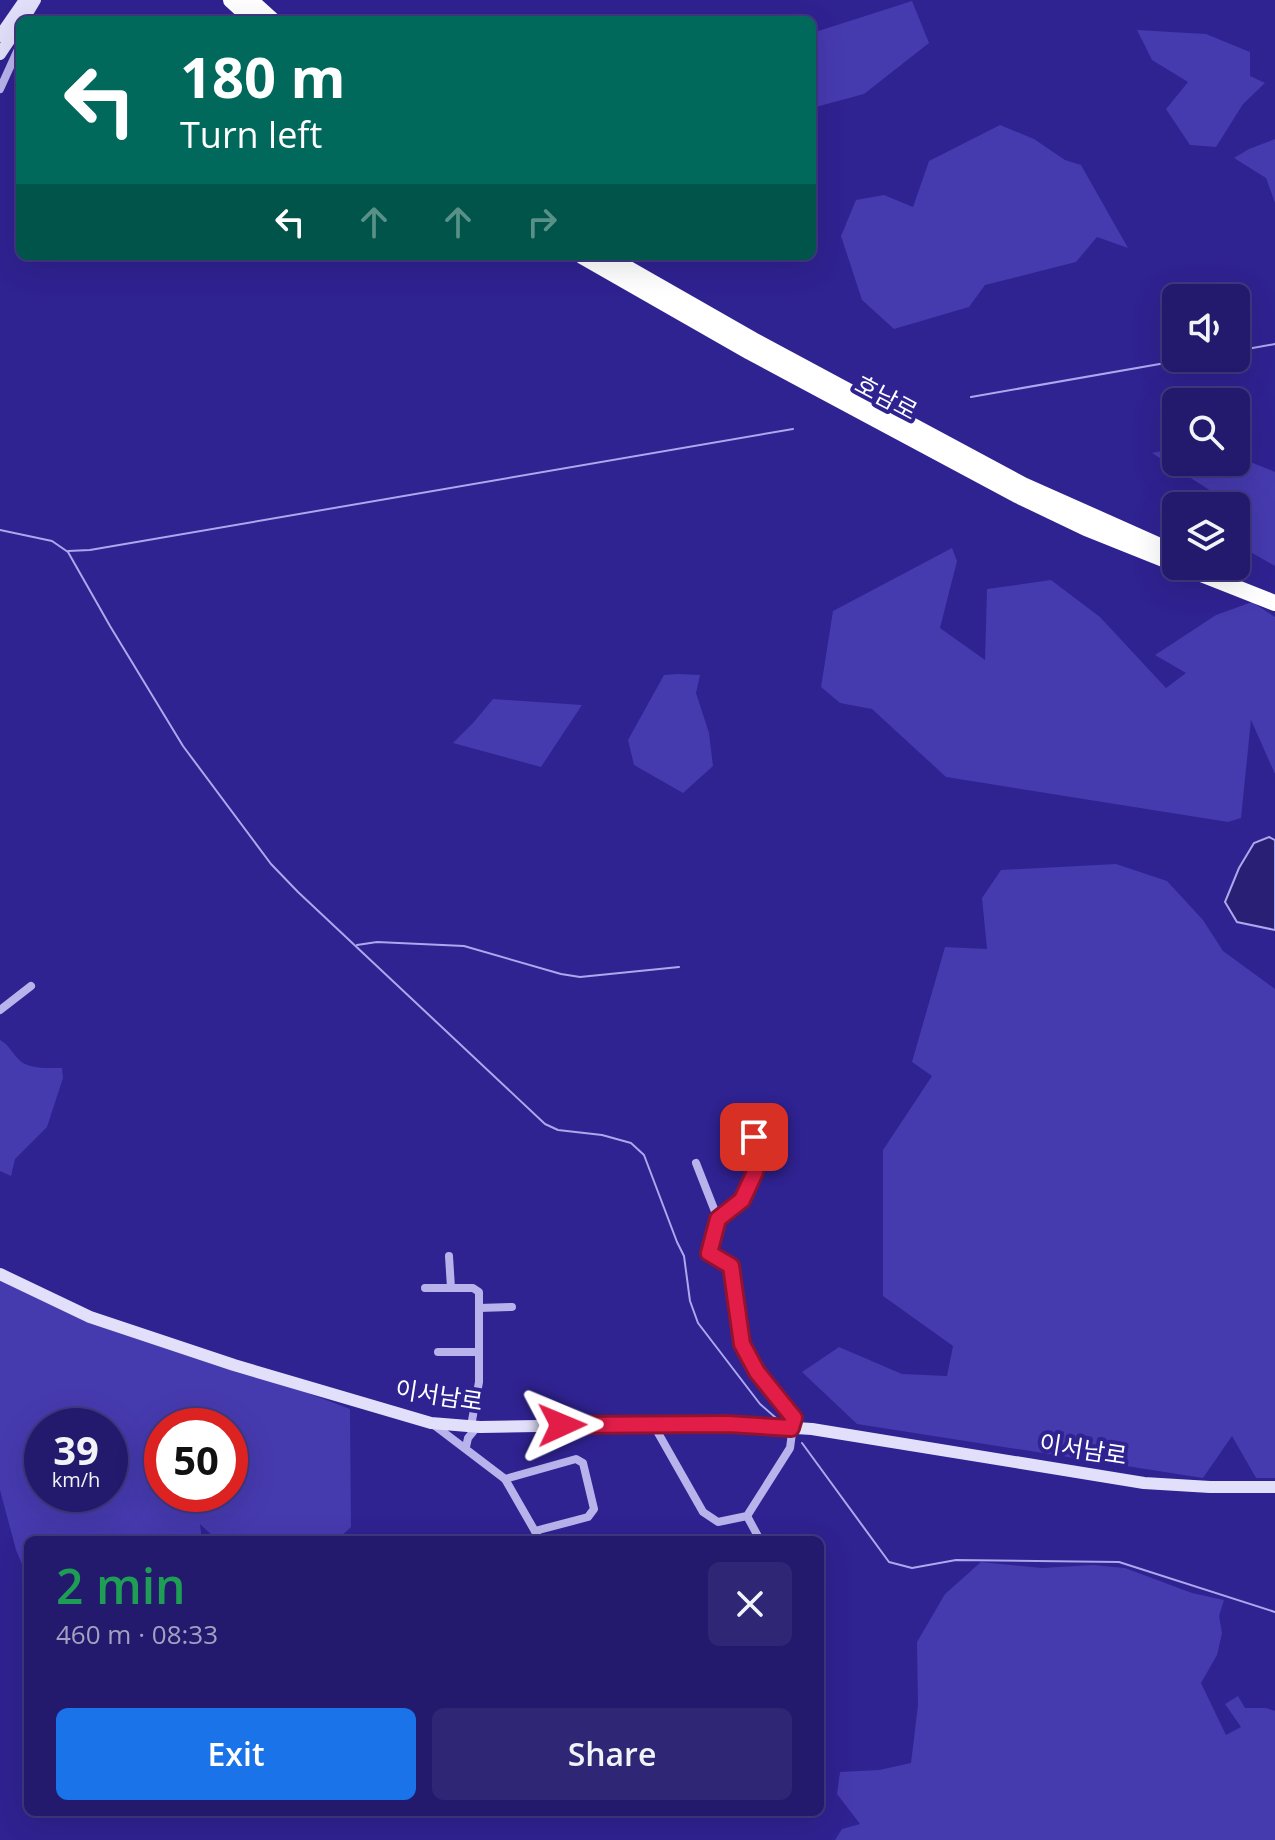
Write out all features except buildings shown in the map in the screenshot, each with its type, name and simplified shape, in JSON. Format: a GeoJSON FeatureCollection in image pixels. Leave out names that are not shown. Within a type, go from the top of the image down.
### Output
{"type":"FeatureCollection","features":[{"type":"Feature","properties":{"kind":"highway"},"geometry":{"type":"LineString","coordinates":[[231,0],[249,16]]}},
{"type":"Feature","properties":{"kind":"highway"},"geometry":{"type":"LineString","coordinates":[[250,0],[268,16]]}},
{"type":"Feature","properties":{"kind":"highway","name":"호남로"},"geometry":{"type":"LineString","coordinates":[[589,260],[764,359],[1017,495],[1086,528],[1162,559]]}},
{"type":"Feature","properties":{"kind":"highway","name":"호남로"},"geometry":{"type":"LineString","coordinates":[[613,260],[1023,485],[1162,547]]}},
{"type":"Feature","properties":{"kind":"highway","name":"호남로"},"geometry":{"type":"LineString","coordinates":[[1216,580],[1275,603]]}},
{"type":"Feature","properties":{"kind":"highway"},"geometry":{"type":"LineString","coordinates":[[1245,580],[1275,592]]}},
{"type":"Feature","properties":{"kind":"main road"},"geometry":{"type":"LineString","coordinates":[[0,36],[16,22]]}},
{"type":"Feature","properties":{"kind":"main road"},"geometry":{"type":"LineString","coordinates":[[0,54],[16,29]]}},
{"type":"Feature","properties":{"kind":"main road","name":"이서남로"},"geometry":{"type":"LineString","coordinates":[[0,1274],[90,1317],[234,1365],[431,1423],[474,1427],[745,1424],[822,1431],[1144,1483],[1275,1487]]}},
{"type":"Feature","properties":{"kind":"street"},"geometry":{"type":"LineString","coordinates":[[0,89],[16,54]]}},
{"type":"Feature","properties":{"kind":"street"},"geometry":{"type":"LineString","coordinates":[[0,1010],[31,986]]}},
{"type":"Feature","properties":{"kind":"street"},"geometry":{"type":"LineString","coordinates":[[718,1219],[742,1200],[755,1172],[754,1137]]}},
{"type":"Feature","properties":{"kind":"street"},"geometry":{"type":"LineString","coordinates":[[653,1424],[703,1512],[718,1522],[747,1516],[790,1448],[794,1418],[757,1372],[742,1344],[731,1266],[709,1253],[718,1219],[696,1163]]}},
{"type":"Feature","properties":{"kind":"street"},"geometry":{"type":"LineString","coordinates":[[449,1256],[451,1288]]}},
{"type":"Feature","properties":{"kind":"street"},"geometry":{"type":"LineString","coordinates":[[425,1288],[473,1288],[479,1292],[479,1382],[474,1427],[466,1447]]}},
{"type":"Feature","properties":{"kind":"street"},"geometry":{"type":"LineString","coordinates":[[479,1308],[512,1307]]}},
{"type":"Feature","properties":{"kind":"street"},"geometry":{"type":"LineString","coordinates":[[438,1352],[478,1352]]}},
{"type":"Feature","properties":{"kind":"street"},"geometry":{"type":"LineString","coordinates":[[431,1423],[505,1479],[538,1536]]}},
{"type":"Feature","properties":{"kind":"street"},"geometry":{"type":"LineString","coordinates":[[505,1479],[576,1459],[583,1463],[594,1509],[588,1517],[535,1531]]}},
{"type":"Feature","properties":{"kind":"street"},"geometry":{"type":"LineString","coordinates":[[747,1516],[758,1536]]}},
{"type":"Feature","properties":{"kind":"shaded area"},"geometry":{"type":"Polygon","coordinates":[[[912,1],[929,43],[864,94],[816,107],[816,32],[912,1]]]}},
{"type":"Feature","properties":{"kind":"shaded area"},"geometry":{"type":"Polygon","coordinates":[[[1137,30],[1206,34],[1250,52],[1250,76],[1265,83],[1243,104],[1216,147],[1190,145],[1166,109],[1188,82],[1152,60],[1137,30]]]}},
{"type":"Feature","properties":{"kind":"shaded area"},"geometry":{"type":"Polygon","coordinates":[[[1000,125],[1034,139],[1065,160],[1081,165],[1128,248],[1097,237],[1076,262],[985,285],[969,307],[894,329],[862,300],[841,236],[856,200],[884,195],[913,207],[929,161],[1000,125]]]}},
{"type":"Feature","properties":{"kind":"shaded area"},"geometry":{"type":"Polygon","coordinates":[[[1275,139],[1275,203],[1266,178],[1234,158],[1275,139]]]}},
{"type":"Feature","properties":{"kind":"shaded area"},"geometry":{"type":"Polygon","coordinates":[[[1162,451],[1162,459],[1152,453],[1162,451]]]}},
{"type":"Feature","properties":{"kind":"shaded area"},"geometry":{"type":"Polygon","coordinates":[[[1250,462],[1275,472],[1275,566],[1250,552],[1250,492],[1212,492],[1188,476],[1250,476],[1250,462]]]}},
{"type":"Feature","properties":{"kind":"shaded area"},"geometry":{"type":"Polygon","coordinates":[[[952,548],[957,561],[940,628],[985,660],[987,589],[1051,580],[1100,617],[1166,688],[1186,673],[1155,655],[1216,615],[1252,602],[1275,617],[1275,774],[1251,720],[1241,818],[1228,822],[946,777],[872,709],[840,703],[821,687],[833,611],[952,548]]]}},
{"type":"Feature","properties":{"kind":"shaded area"},"geometry":{"type":"Polygon","coordinates":[[[664,675],[700,675],[696,693],[709,733],[713,766],[683,793],[634,765],[628,740],[664,675]]]}},
{"type":"Feature","properties":{"kind":"shaded area"},"geometry":{"type":"Polygon","coordinates":[[[493,699],[582,705],[541,767],[453,743],[493,699]]]}},
{"type":"Feature","properties":{"kind":"shaded area"},"geometry":{"type":"Polygon","coordinates":[[[1269,837],[1275,840],[1275,930],[1237,922],[1225,902],[1239,868],[1254,843],[1269,837]]]}},
{"type":"Feature","properties":{"kind":"shaded area"},"geometry":{"type":"Polygon","coordinates":[[[1116,864],[1167,881],[1203,920],[1223,951],[1275,989],[1275,1478],[1256,1478],[1232,1436],[1203,1478],[857,1424],[802,1372],[839,1347],[902,1374],[947,1376],[953,1346],[883,1296],[883,1150],[932,1076],[912,1062],[945,947],[987,949],[982,898],[1001,870],[1116,864]]]}},
{"type":"Feature","properties":{"kind":"shaded area"},"geometry":{"type":"Polygon","coordinates":[[[0,1040],[27,1065],[62,1068],[63,1078],[47,1127],[15,1159],[11,1176],[0,1171],[0,1040]]]}},
{"type":"Feature","properties":{"kind":"shaded area"},"geometry":{"type":"Polygon","coordinates":[[[0,1274],[90,1317],[234,1365],[350,1409],[351,1527],[341,1536],[213,1536],[200,1524],[202,1536],[24,1536],[24,1569],[0,1490],[0,1274]]]}},
{"type":"Feature","properties":{"kind":"shaded area"},"geometry":{"type":"Polygon","coordinates":[[[981,1562],[1042,1568],[1093,1565],[1125,1568],[1192,1593],[1224,1600],[1219,1616],[1222,1633],[1217,1655],[1201,1683],[1226,1735],[1241,1727],[1225,1704],[1238,1696],[1245,1708],[1275,1711],[1275,1840],[835,1840],[842,1829],[860,1824],[837,1794],[840,1772],[879,1770],[911,1763],[918,1705],[917,1642],[945,1594],[981,1562]]]}},
{"type":"Feature","properties":{"kind":"waterway"},"geometry":{"type":"LineString","coordinates":[[1250,348],[1275,344]]}},
{"type":"Feature","properties":{"kind":"waterway"},"geometry":{"type":"LineString","coordinates":[[971,397],[1162,364]]}},
{"type":"Feature","properties":{"kind":"waterway"},"geometry":{"type":"LineString","coordinates":[[68,551],[90,550],[793,429]]}},
{"type":"Feature","properties":{"kind":"waterway"},"geometry":{"type":"LineString","coordinates":[[0,530],[52,541],[68,552],[183,746],[271,864],[298,892],[545,1124],[558,1130],[602,1135],[631,1143],[644,1155],[684,1256],[690,1301],[698,1323],[760,1404],[776,1418]]}},
{"type":"Feature","properties":{"kind":"waterway"},"geometry":{"type":"LineString","coordinates":[[357,945],[377,942],[464,946],[580,977],[679,967]]}},
{"type":"Feature","properties":{"kind":"waterway"},"geometry":{"type":"LineString","coordinates":[[802,1443],[889,1562],[912,1568],[956,1560],[1119,1562],[1275,1612]]}},
{"type":"Feature","properties":{"kind":"route"},"geometry":{"type":"LineString","coordinates":[[562,1425],[745,1424],[791,1428],[794,1418],[757,1372],[742,1344],[731,1266],[709,1253],[718,1219],[742,1200],[755,1172],[754,1137]]}}]}
